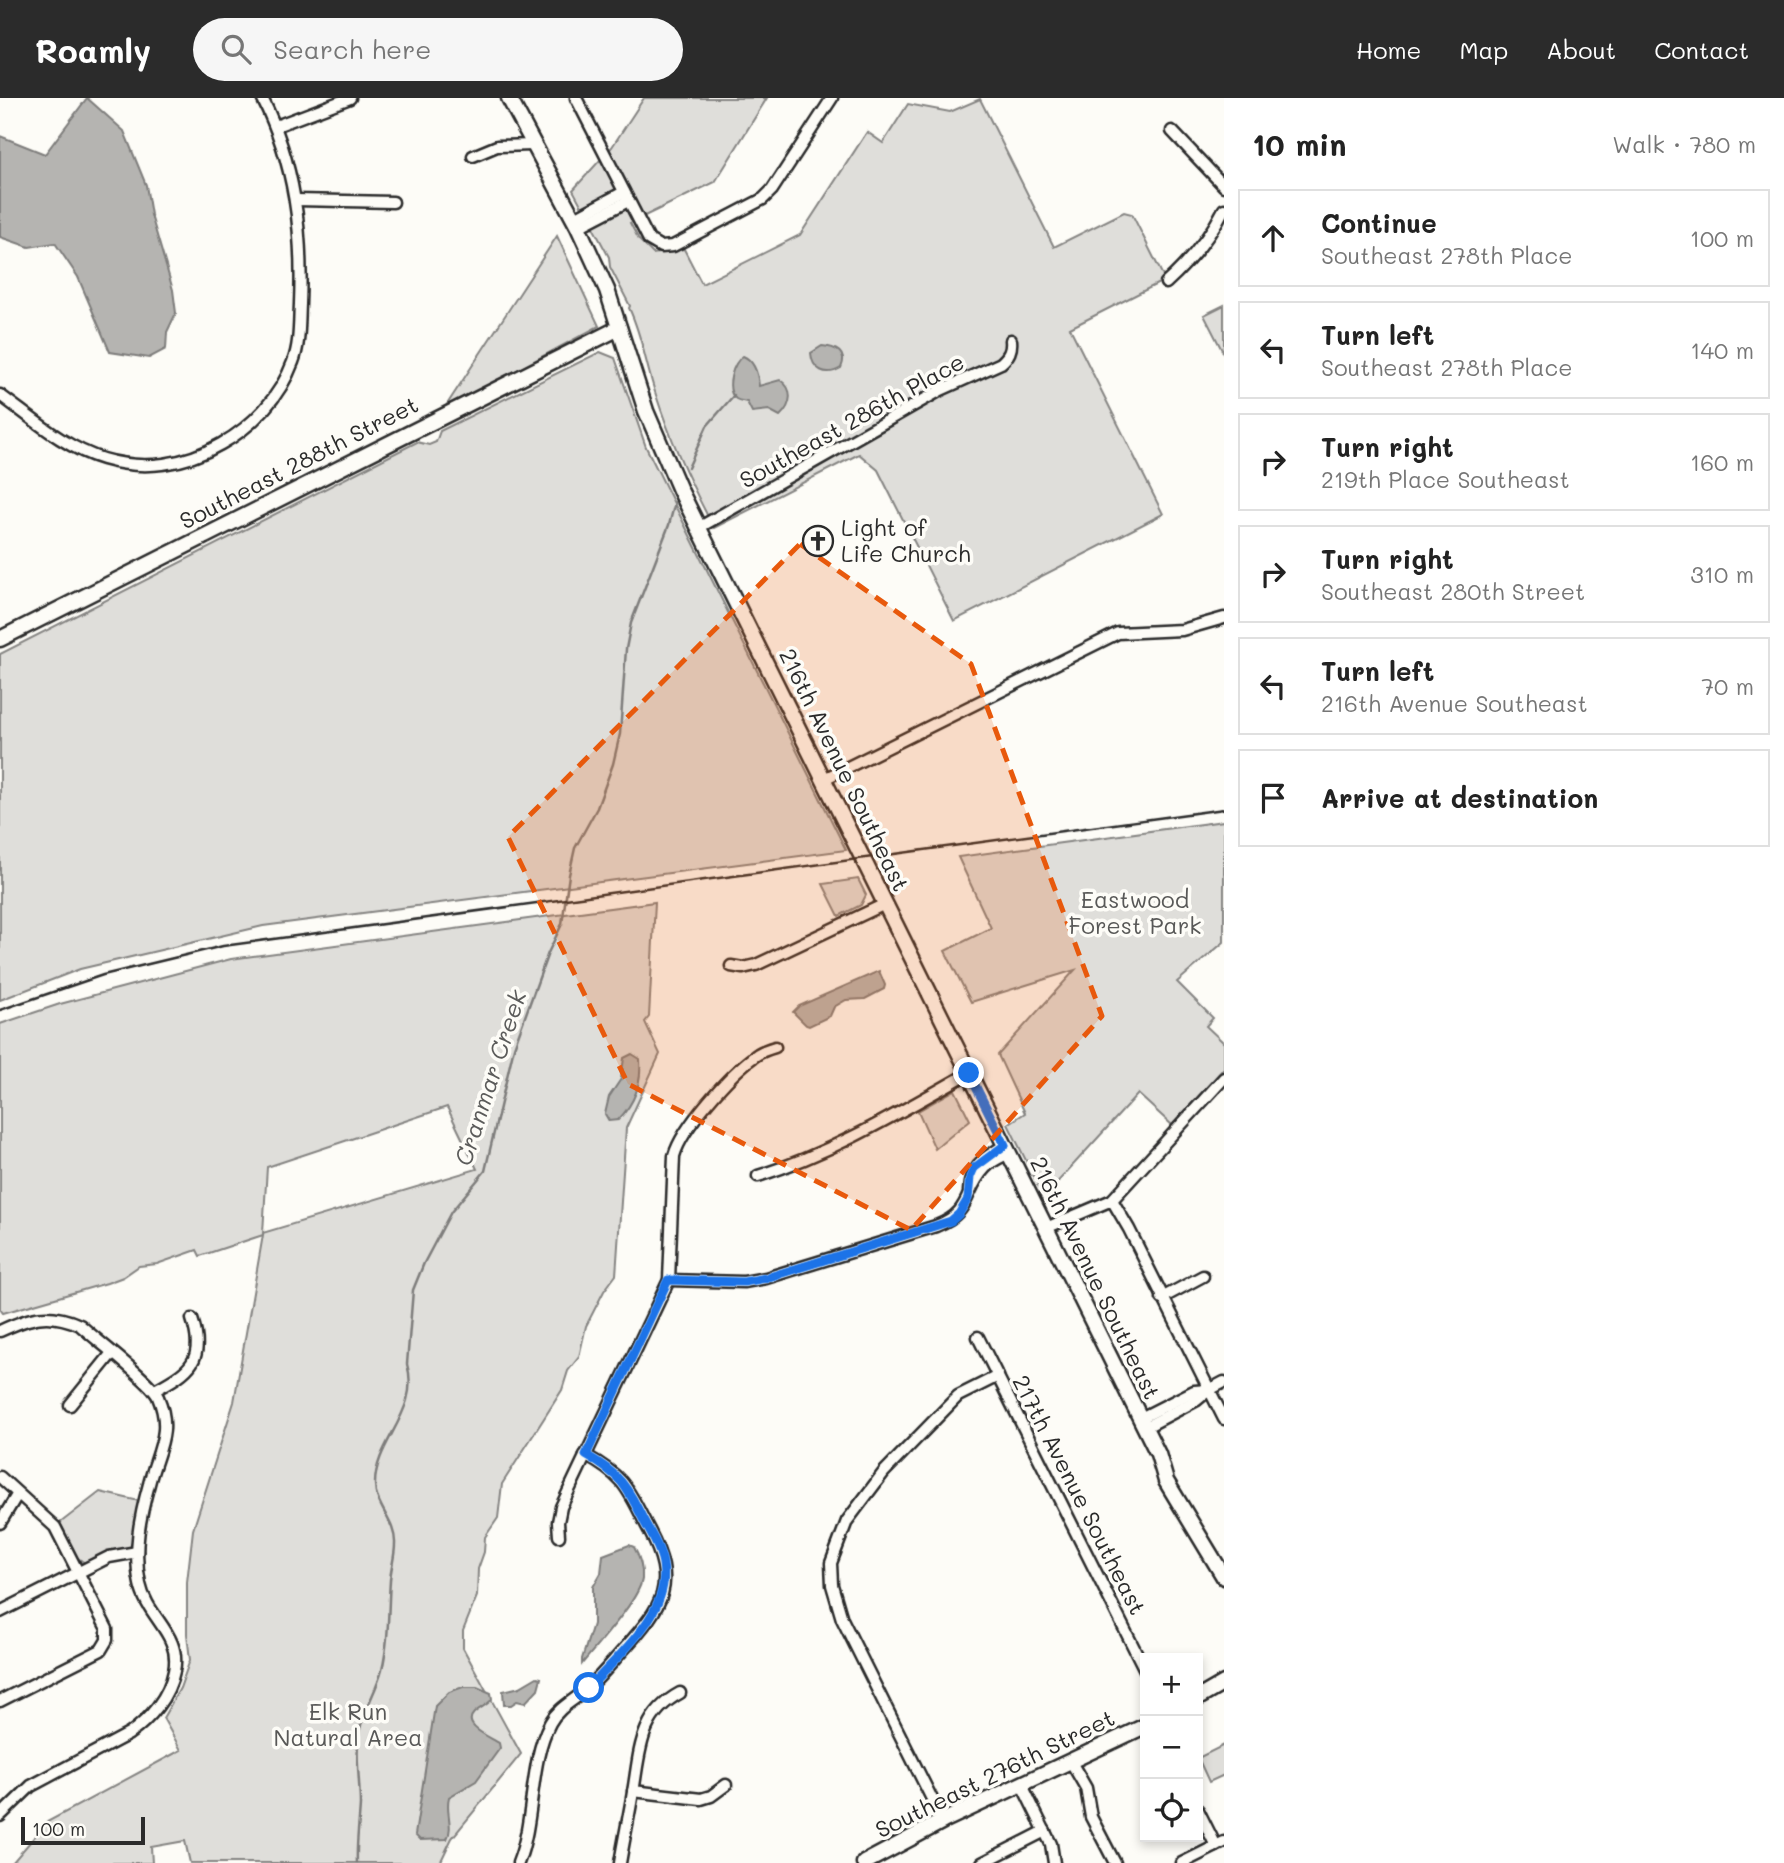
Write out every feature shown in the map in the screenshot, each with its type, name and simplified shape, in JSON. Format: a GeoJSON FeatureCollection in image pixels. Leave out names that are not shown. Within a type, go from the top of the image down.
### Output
{"type":"FeatureCollection","features":[{"type":"Feature","properties":{"kind":"street"},"geometry":{"type":"LineString","coordinates":[[0,395],[76,449],[104,459],[134,464],[174,463],[205,453],[239,434],[276,395],[295,359],[302,269],[296,200],[288,163],[276,126],[262,98]]}},
{"type":"Feature","properties":{"kind":"street"},"geometry":{"type":"LineString","coordinates":[[276,126],[350,98]]}},
{"type":"Feature","properties":{"kind":"street","name":"216th Avenue Southeast"},"geometry":{"type":"LineString","coordinates":[[509,98],[576,223],[607,290],[661,450],[1157,1454],[1166,1481],[1224,1577]]}},
{"type":"Feature","properties":{"kind":"street"},"geometry":{"type":"LineString","coordinates":[[576,98],[649,240],[661,247],[673,246],[763,199],[772,190],[832,98]]}},
{"type":"Feature","properties":{"kind":"street"},"geometry":{"type":"LineString","coordinates":[[1172,131],[1224,186]]}},
{"type":"Feature","properties":{"kind":"street"},"geometry":{"type":"LineString","coordinates":[[473,156],[497,146],[533,145]]}},
{"type":"Feature","properties":{"kind":"street"},"geometry":{"type":"LineString","coordinates":[[576,223],[626,196]]}},
{"type":"Feature","properties":{"kind":"street"},"geometry":{"type":"LineString","coordinates":[[296,200],[393,202]]}},
{"type":"Feature","properties":{"kind":"street"},"geometry":{"type":"LineString","coordinates":[[1166,283],[1184,266],[1217,223],[1224,209]]}},
{"type":"Feature","properties":{"kind":"street","name":"Southeast 288th Street"},"geometry":{"type":"LineString","coordinates":[[0,639],[618,328]]}},
{"type":"Feature","properties":{"kind":"street","name":"Southeast 286th Place"},"geometry":{"type":"LineString","coordinates":[[700,527],[941,390],[1001,363],[1008,357],[1012,347],[1011,340]]}},
{"type":"Feature","properties":{"kind":"street"},"geometry":{"type":"LineString","coordinates":[[824,779],[1118,633],[1182,630],[1224,618]]}},
{"type":"Feature","properties":{"kind":"street"},"geometry":{"type":"LineString","coordinates":[[731,966],[756,965],[885,904]]}},
{"type":"Feature","properties":{"kind":"street"},"geometry":{"type":"LineString","coordinates":[[559,1536],[561,1507],[668,1280],[674,1156],[678,1143],[691,1123],[747,1062],[758,1053],[775,1046]]}},
{"type":"Feature","properties":{"kind":"street"},"geometry":{"type":"LineString","coordinates":[[758,1176],[795,1164],[840,1144],[969,1073]]}},
{"type":"Feature","properties":{"kind":"street"},"geometry":{"type":"LineString","coordinates":[[1046,1228],[1112,1200],[1224,1078]]}},
{"type":"Feature","properties":{"kind":"street"},"geometry":{"type":"LineString","coordinates":[[668,1280],[744,1282],[766,1278],[951,1221],[968,1199],[970,1177],[974,1168],[1007,1149]]}},
{"type":"Feature","properties":{"kind":"street"},"geometry":{"type":"LineString","coordinates":[[1112,1200],[1224,1419]]}},
{"type":"Feature","properties":{"kind":"street"},"geometry":{"type":"LineString","coordinates":[[1162,1298],[1203,1276]]}},
{"type":"Feature","properties":{"kind":"street"},"geometry":{"type":"LineString","coordinates":[[0,1331],[22,1321],[49,1316],[60,1317],[80,1325],[155,1390],[164,1412],[165,1436],[149,1481],[136,1552],[144,1597],[175,1647],[175,1670],[162,1699],[141,1726],[31,1786],[0,1816]]}},
{"type":"Feature","properties":{"kind":"street"},"geometry":{"type":"LineString","coordinates":[[155,1390],[183,1373],[194,1360],[199,1345],[192,1319]]}},
{"type":"Feature","properties":{"kind":"street","name":"217th Avenue Southeast"},"geometry":{"type":"LineString","coordinates":[[978,1338],[1140,1660]]}},
{"type":"Feature","properties":{"kind":"street"},"geometry":{"type":"LineString","coordinates":[[70,1405],[113,1353]]}},
{"type":"Feature","properties":{"kind":"street"},"geometry":{"type":"LineString","coordinates":[[943,1821],[842,1619],[831,1585],[831,1563],[847,1521],[884,1472],[958,1396],[998,1376]]}},
{"type":"Feature","properties":{"kind":"street"},"geometry":{"type":"LineString","coordinates":[[1142,1424],[1194,1391],[1209,1390],[1224,1382]]}},
{"type":"Feature","properties":{"kind":"street","name":"216th Avenue Southeast"},"geometry":{"type":"LineString","coordinates":[[1157,1454],[1165,1461],[1224,1562]]}},
{"type":"Feature","properties":{"kind":"street"},"geometry":{"type":"LineString","coordinates":[[518,1863],[542,1746],[551,1721],[561,1708],[589,1688],[637,1634],[657,1608],[662,1594],[664,1579],[661,1554],[627,1488],[609,1468],[586,1455]]}},
{"type":"Feature","properties":{"kind":"street"},"geometry":{"type":"LineString","coordinates":[[0,1478],[55,1527],[107,1629],[107,1640],[100,1650],[0,1701]]}},
{"type":"Feature","properties":{"kind":"street"},"geometry":{"type":"LineString","coordinates":[[0,1523],[17,1495]]}},
{"type":"Feature","properties":{"kind":"street"},"geometry":{"type":"LineString","coordinates":[[0,1612],[109,1557],[136,1552]]}},
{"type":"Feature","properties":{"kind":"street"},"geometry":{"type":"LineString","coordinates":[[1203,1695],[1224,1684]]}},
{"type":"Feature","properties":{"kind":"street"},"geometry":{"type":"LineString","coordinates":[[620,1863],[642,1738],[659,1708],[680,1693]]}},
{"type":"Feature","properties":{"kind":"street","name":"Southeast 276th Street"},"geometry":{"type":"LineString","coordinates":[[864,1863],[943,1821],[1140,1728]]}},
{"type":"Feature","properties":{"kind":"street"},"geometry":{"type":"LineString","coordinates":[[1071,1762],[1086,1788],[1091,1816],[1115,1863]]}},
{"type":"Feature","properties":{"kind":"street"},"geometry":{"type":"LineString","coordinates":[[1021,1783],[1054,1852],[1054,1863]]}},
{"type":"Feature","properties":{"kind":"street"},"geometry":{"type":"LineString","coordinates":[[633,1791],[701,1799],[711,1796],[726,1785]]}},
{"type":"Feature","properties":{"kind":"street"},"geometry":{"type":"LineString","coordinates":[[1182,1863],[1220,1844],[1203,1818]]}},
{"type":"Feature","properties":{"kind":"street"},"geometry":{"type":"LineString","coordinates":[[982,1863],[1045,1831]]}},
{"type":"Feature","properties":{"kind":"highlighted area"},"geometry":{"type":"Polygon","coordinates":[[[800,544],[971,664],[1102,1016],[911,1230],[628,1084],[508,837],[800,544]]]}},
{"type":"Feature","properties":{"kind":"green space"},"geometry":{"type":"Polygon","coordinates":[[[644,98],[767,98],[715,182],[630,223],[639,240],[653,254],[684,249],[702,284],[800,235],[867,132],[883,143],[908,104],[950,112],[980,99],[1054,247],[1124,212],[1132,214],[1165,280],[1070,328],[1163,514],[954,621],[878,470],[859,454],[714,528],[668,429],[630,306],[610,267],[609,257],[573,190],[612,147],[644,98]]]}},
{"type":"Feature","properties":{"kind":"green space"},"geometry":{"type":"Polygon","coordinates":[[[557,236],[599,326],[444,409],[557,236]]]}},
{"type":"Feature","properties":{"kind":"green space"},"geometry":{"type":"Polygon","coordinates":[[[1224,305],[1224,354],[1204,315],[1224,305]]]}},
{"type":"Feature","properties":{"kind":"green space"},"geometry":{"type":"Polygon","coordinates":[[[600,352],[615,358],[646,447],[846,850],[263,926],[80,969],[0,1000],[0,654],[417,442],[429,445],[436,442],[440,431],[600,352]]]}},
{"type":"Feature","properties":{"kind":"green space","name":"Eastwood Forest Park"},"geometry":{"type":"Polygon","coordinates":[[[1224,821],[1224,942],[1177,982],[1213,1018],[1206,1026],[1224,1043],[1224,1068],[1172,1125],[1138,1094],[1053,1187],[1042,1193],[1008,1124],[1025,1113],[998,1055],[1075,970],[971,1002],[945,951],[991,928],[958,857],[1224,821]]]}},
{"type":"Feature","properties":{"kind":"green space"},"geometry":{"type":"Polygon","coordinates":[[[858,879],[866,895],[861,905],[839,916],[823,884],[858,879]]]}},
{"type":"Feature","properties":{"kind":"green space","name":"Elk Run Natural Area"},"geometry":{"type":"Polygon","coordinates":[[[655,902],[649,1017],[645,1022],[660,1054],[626,1128],[616,1275],[604,1291],[586,1326],[579,1357],[568,1371],[562,1390],[502,1484],[498,1518],[485,1537],[484,1552],[478,1569],[477,1596],[463,1631],[463,1648],[521,1754],[452,1838],[440,1863],[190,1863],[185,1841],[151,1847],[152,1863],[12,1863],[47,1822],[181,1750],[163,1718],[180,1688],[190,1660],[187,1582],[193,1530],[234,1402],[263,1235],[200,1256],[197,1250],[157,1264],[139,1266],[123,1277],[107,1283],[3,1313],[0,1309],[0,1024],[60,1004],[231,959],[655,902]],[[447,1107],[267,1167],[263,1233],[477,1169],[447,1107]]]}},
{"type":"Feature","properties":{"kind":"green space"},"geometry":{"type":"Polygon","coordinates":[[[955,1090],[970,1120],[935,1149],[918,1111],[955,1090]]]}},
{"type":"Feature","properties":{"kind":"green space"},"geometry":{"type":"Polygon","coordinates":[[[100,1492],[139,1501],[132,1546],[85,1563],[75,1556],[60,1523],[100,1492]]]}},
{"type":"Feature","properties":{"kind":"green space"},"geometry":{"type":"Polygon","coordinates":[[[1224,1745],[1224,1775],[1209,1782],[1203,1769],[1203,1756],[1224,1745]]]}},
{"type":"Feature","properties":{"kind":"shaded area"},"geometry":{"type":"Polygon","coordinates":[[[87,98],[124,131],[146,185],[151,215],[173,290],[176,313],[167,332],[166,349],[149,358],[110,352],[78,277],[55,243],[29,247],[0,237],[0,136],[45,154],[87,98]]]}},
{"type":"Feature","properties":{"kind":"shaded area"},"geometry":{"type":"Polygon","coordinates":[[[822,346],[832,348],[842,355],[841,368],[825,372],[817,368],[811,353],[822,346]]]}},
{"type":"Feature","properties":{"kind":"shaded area"},"geometry":{"type":"Polygon","coordinates":[[[743,356],[753,365],[759,386],[780,380],[788,388],[789,402],[780,416],[769,410],[752,412],[747,402],[737,400],[732,395],[731,376],[743,356]]]}},
{"type":"Feature","properties":{"kind":"shaded area"},"geometry":{"type":"Polygon","coordinates":[[[879,971],[884,989],[865,999],[846,1000],[834,1007],[830,1016],[809,1026],[793,1012],[799,1006],[879,971]]]}},
{"type":"Feature","properties":{"kind":"shaded area"},"geometry":{"type":"Polygon","coordinates":[[[632,1054],[640,1059],[636,1092],[629,1107],[618,1120],[609,1121],[605,1114],[609,1097],[621,1079],[624,1058],[632,1054]]]}},
{"type":"Feature","properties":{"kind":"shaded area"},"geometry":{"type":"Polygon","coordinates":[[[629,1545],[634,1547],[640,1562],[642,1579],[639,1588],[626,1610],[582,1664],[593,1624],[593,1587],[601,1573],[603,1555],[629,1545]]]}},
{"type":"Feature","properties":{"kind":"shaded area"},"geometry":{"type":"Polygon","coordinates":[[[537,1677],[541,1678],[538,1689],[525,1703],[517,1701],[504,1705],[503,1691],[520,1687],[537,1677]]]}},
{"type":"Feature","properties":{"kind":"shaded area"},"geometry":{"type":"Polygon","coordinates":[[[463,1687],[477,1687],[491,1693],[492,1699],[474,1713],[471,1722],[478,1731],[499,1743],[500,1748],[476,1781],[449,1797],[450,1829],[447,1839],[420,1840],[415,1835],[435,1706],[449,1692],[463,1687]]]}},
{"type":"Feature","properties":{"kind":"waterway","name":"Cranmar Creek"},"geometry":{"type":"LineString","coordinates":[[688,468],[707,426],[734,395]]}},
{"type":"Feature","properties":{"kind":"waterway","name":"Cranmar Creek"},"geometry":{"type":"LineString","coordinates":[[357,1863],[359,1735],[384,1659],[395,1548],[392,1528],[378,1500],[375,1484],[382,1454],[408,1397],[410,1381],[407,1364],[413,1290],[451,1212],[485,1171],[514,1047],[548,953],[562,924],[575,848],[597,808],[613,764],[620,734],[626,649],[631,623],[669,525],[675,502]]}},
{"type":"Feature","properties":{"kind":"railway"},"geometry":{"type":"LineString","coordinates":[[0,1010],[103,975],[223,946],[1224,809]]}},
{"type":"Feature","properties":{"kind":"place","name":"Light of Life Church"},"geometry":{"type":"Point","coordinates":[818,541]}},
{"type":"Feature","properties":{"kind":"route"},"geometry":{"type":"LineString","coordinates":[[589,1688],[649,1620],[662,1594],[664,1565],[661,1554],[627,1488],[609,1468],[586,1455],[668,1280],[744,1282],[766,1278],[951,1221],[968,1199],[970,1177],[974,1168],[1005,1145],[969,1073]]}}]}
